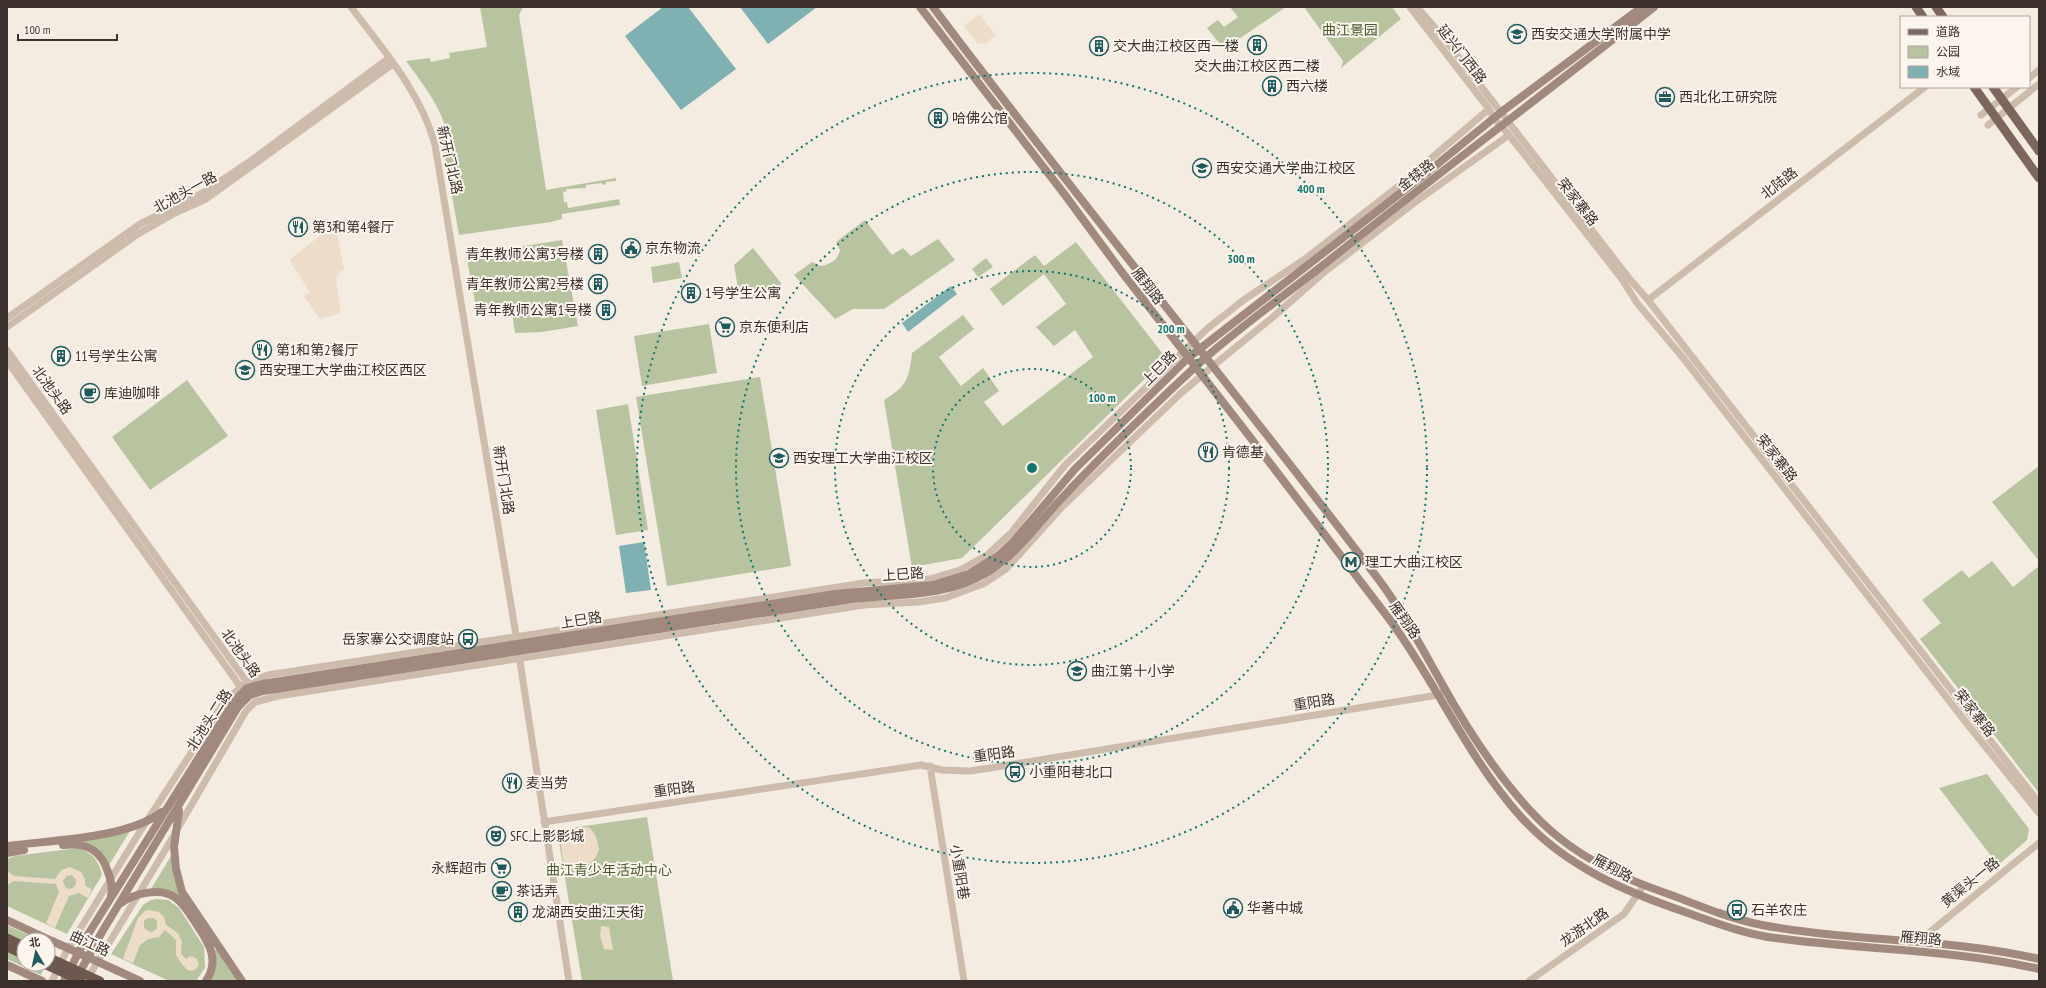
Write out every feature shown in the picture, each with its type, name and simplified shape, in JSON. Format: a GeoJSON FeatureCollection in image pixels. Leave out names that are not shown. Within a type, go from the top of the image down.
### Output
{"type":"FeatureCollection","features":[{"type":"Feature","properties":{"kind":"highway"},"geometry":{"type":"LineString","coordinates":[[56,961],[100,981]]}},
{"type":"Feature","properties":{"kind":"highway"},"geometry":{"type":"LineString","coordinates":[[56,970],[81,981]]}},
{"type":"Feature","properties":{"kind":"main road","name":"雁翔路"},"geometry":{"type":"LineString","coordinates":[[920,7],[1396,629],[1438,695],[1464,741],[1500,790],[1537,834],[1567,858],[1637,896],[1727,926],[1774,938],[1953,954],[2039,969]]}},
{"type":"Feature","properties":{"kind":"main road","name":"雁翔路"},"geometry":{"type":"LineString","coordinates":[[933,7],[1028,132],[1199,348],[1393,599],[1413,630],[1446,690],[1486,753],[1532,813],[1558,837],[1619,875],[1727,915],[1761,924],[1811,931],[1919,941],[2011,953],[2039,959]]}},
{"type":"Feature","properties":{"kind":"main road","name":"金犊路"},"geometry":{"type":"LineString","coordinates":[[1199,348],[1429,171],[1497,115],[1642,7]]}},
{"type":"Feature","properties":{"kind":"main road","name":"金犊路"},"geometry":{"type":"LineString","coordinates":[[1195,367],[1418,190],[1654,7]]}},
{"type":"Feature","properties":{"kind":"main road"},"geometry":{"type":"LineString","coordinates":[[1916,7],[1922,16]]}},
{"type":"Feature","properties":{"kind":"main road"},"geometry":{"type":"LineString","coordinates":[[1936,7],[1942,16]]}},
{"type":"Feature","properties":{"kind":"main road"},"geometry":{"type":"LineString","coordinates":[[1975,88],[2039,178]]}},
{"type":"Feature","properties":{"kind":"main road"},"geometry":{"type":"LineString","coordinates":[[1994,88],[2039,151]]}},
{"type":"Feature","properties":{"kind":"main road","name":"上巳路"},"geometry":{"type":"LineString","coordinates":[[518,648],[859,591],[919,587],[948,581],[969,574],[989,563],[1005,550],[1075,469],[1185,355],[1199,348]]}},
{"type":"Feature","properties":{"kind":"main road","name":"上巳路"},"geometry":{"type":"LineString","coordinates":[[518,648],[859,598],[928,594],[968,583],[990,571],[1008,558],[1074,484],[1195,367]]}},
{"type":"Feature","properties":{"kind":"main road","name":"北池头二路"},"geometry":{"type":"LineString","coordinates":[[64,981],[88,936],[168,806],[232,703],[246,688],[518,648]]}},
{"type":"Feature","properties":{"kind":"main road","name":"北池头二路"},"geometry":{"type":"LineString","coordinates":[[76,981],[118,907],[180,806],[238,707],[246,688]]}},
{"type":"Feature","properties":{"kind":"main road"},"geometry":{"type":"LineString","coordinates":[[7,846],[120,831],[146,822],[168,806]]}},
{"type":"Feature","properties":{"kind":"main road"},"geometry":{"type":"LineString","coordinates":[[180,806],[176,832],[175,860],[182,892],[242,981]]}},
{"type":"Feature","properties":{"kind":"main road"},"geometry":{"type":"LineString","coordinates":[[7,853],[72,843],[84,845],[100,855],[110,879],[112,892],[109,901]]}},
{"type":"Feature","properties":{"kind":"main road"},"geometry":{"type":"LineString","coordinates":[[118,907],[128,898],[137,895],[163,893],[173,896],[184,906],[212,949],[212,968],[206,981]]}},
{"type":"Feature","properties":{"kind":"main road","name":"曲江路"},"geometry":{"type":"LineString","coordinates":[[8,920],[140,981]]}},
{"type":"Feature","properties":{"kind":"main road"},"geometry":{"type":"LineString","coordinates":[[7,965],[39,979]]}},
{"type":"Feature","properties":{"kind":"street","name":"新开门北路"},"geometry":{"type":"LineString","coordinates":[[351,7],[413,93],[424,113],[438,156],[518,648],[569,981]]}},
{"type":"Feature","properties":{"kind":"street","name":"延兴门西路"},"geometry":{"type":"LineString","coordinates":[[1410,7],[1489,109],[1497,115]]}},
{"type":"Feature","properties":{"kind":"street","name":"延兴门西路"},"geometry":{"type":"LineString","coordinates":[[1417,7],[1443,37],[1497,115]]}},
{"type":"Feature","properties":{"kind":"street","name":"北池头一路"},"geometry":{"type":"LineString","coordinates":[[7,318],[131,230],[203,192],[249,162],[391,61]]}},
{"type":"Feature","properties":{"kind":"street","name":"北池头一路"},"geometry":{"type":"LineString","coordinates":[[7,327],[138,234],[168,216],[206,199],[391,61]]}},
{"type":"Feature","properties":{"kind":"street"},"geometry":{"type":"LineString","coordinates":[[2030,77],[2039,70]]}},
{"type":"Feature","properties":{"kind":"street"},"geometry":{"type":"LineString","coordinates":[[1988,125],[2039,84]]}},
{"type":"Feature","properties":{"kind":"street","name":"北陆路"},"geometry":{"type":"LineString","coordinates":[[1648,300],[1924,88]]}},
{"type":"Feature","properties":{"kind":"street"},"geometry":{"type":"LineString","coordinates":[[1980,115],[2016,88]]}},
{"type":"Feature","properties":{"kind":"street"},"geometry":{"type":"LineString","coordinates":[[1185,355],[1194,342],[1246,299],[1305,259],[1400,185],[1489,109]]}},
{"type":"Feature","properties":{"kind":"street","name":"荣家寨路"},"geometry":{"type":"LineString","coordinates":[[1497,115],[1648,300],[2039,803]]}},
{"type":"Feature","properties":{"kind":"street","name":"荣家寨路"},"geometry":{"type":"LineString","coordinates":[[1505,124],[1509,135],[1622,279],[1637,303],[1684,359],[1968,726],[2039,814]]}},
{"type":"Feature","properties":{"kind":"street"},"geometry":{"type":"LineString","coordinates":[[86,981],[176,832],[246,711],[255,702],[278,696],[518,648],[864,605],[932,600],[970,590],[1006,570],[1067,503],[1213,366],[1273,317],[1322,274],[1414,203],[1509,135]]}},
{"type":"Feature","properties":{"kind":"street","name":"北池头路"},"geometry":{"type":"LineString","coordinates":[[7,350],[246,688]]}},
{"type":"Feature","properties":{"kind":"street","name":"北池头路"},"geometry":{"type":"LineString","coordinates":[[7,361],[246,688]]}},
{"type":"Feature","properties":{"kind":"street"},"geometry":{"type":"LineString","coordinates":[[52,981],[66,952],[110,879],[223,704],[246,688]]}},
{"type":"Feature","properties":{"kind":"street","name":"重阳路"},"geometry":{"type":"LineString","coordinates":[[544,822],[913,766],[930,766],[942,770],[970,771],[1438,695],[1446,690]]}},
{"type":"Feature","properties":{"kind":"street","name":"小重阳巷"},"geometry":{"type":"LineString","coordinates":[[930,766],[964,981]]}},
{"type":"Feature","properties":{"kind":"street","name":"黄渠头一路"},"geometry":{"type":"LineString","coordinates":[[1919,941],[2039,843]]}},
{"type":"Feature","properties":{"kind":"street","name":"龙游北路"},"geometry":{"type":"LineString","coordinates":[[1529,981],[1624,914],[1644,885]]}},
{"type":"Feature","properties":{"kind":"green space"},"geometry":{"type":"Polygon","coordinates":[[[480,7],[523,7],[519,15],[546,190],[616,178],[616,181],[606,182],[606,184],[602,185],[602,183],[586,185],[586,188],[566,189],[567,191],[563,192],[564,202],[567,202],[568,208],[619,199],[620,205],[562,214],[562,219],[551,222],[459,235],[442,140],[448,136],[445,126],[437,106],[406,61],[430,58],[431,62],[450,58],[449,53],[487,47],[480,7]]]}},
{"type":"Feature","properties":{"kind":"green space","name":"曲江景园"},"geometry":{"type":"Polygon","coordinates":[[[1230,7],[1286,7],[1224,49],[1207,28],[1218,20],[1224,27],[1238,17],[1230,7]]]}},
{"type":"Feature","properties":{"kind":"green space","name":"曲江景园"},"geometry":{"type":"Polygon","coordinates":[[[1304,7],[1392,7],[1401,19],[1341,68],[1343,61],[1304,7]]]}},
{"type":"Feature","properties":{"kind":"green space"},"geometry":{"type":"Polygon","coordinates":[[[865,220],[892,255],[903,248],[911,256],[938,239],[955,260],[884,309],[853,309],[835,319],[794,275],[812,262],[821,266],[834,261],[840,250],[836,242],[865,220]]]}},
{"type":"Feature","properties":{"kind":"green space"},"geometry":{"type":"Polygon","coordinates":[[[562,240],[578,326],[542,332],[515,333],[512,312],[490,316],[485,312],[483,301],[475,302],[466,255],[562,240]]]}},
{"type":"Feature","properties":{"kind":"green space"},"geometry":{"type":"Polygon","coordinates":[[[1076,242],[1166,358],[962,558],[912,567],[884,400],[898,390],[906,381],[910,369],[912,353],[963,315],[974,329],[939,357],[961,386],[983,368],[999,391],[984,402],[1003,426],[1093,357],[1075,330],[1054,346],[1036,327],[1066,304],[1044,274],[1003,306],[990,289],[1035,255],[1044,266],[1076,242]]]}},
{"type":"Feature","properties":{"kind":"green space"},"geometry":{"type":"Polygon","coordinates":[[[753,248],[781,283],[781,289],[776,295],[740,300],[734,265],[753,248]]]}},
{"type":"Feature","properties":{"kind":"green space"},"geometry":{"type":"Polygon","coordinates":[[[986,258],[993,267],[978,277],[972,269],[986,258]]]}},
{"type":"Feature","properties":{"kind":"green space"},"geometry":{"type":"Polygon","coordinates":[[[679,262],[682,278],[653,283],[651,267],[679,262]]]}},
{"type":"Feature","properties":{"kind":"green space"},"geometry":{"type":"Polygon","coordinates":[[[709,324],[717,373],[642,386],[634,336],[709,324]]]}},
{"type":"Feature","properties":{"kind":"green space"},"geometry":{"type":"Polygon","coordinates":[[[760,377],[791,566],[667,586],[636,397],[760,377]]]}},
{"type":"Feature","properties":{"kind":"green space"},"geometry":{"type":"Polygon","coordinates":[[[187,380],[228,436],[150,490],[112,437],[187,380]]]}},
{"type":"Feature","properties":{"kind":"green space"},"geometry":{"type":"Polygon","coordinates":[[[628,404],[648,530],[616,535],[596,410],[628,404]]]}},
{"type":"Feature","properties":{"kind":"green space"},"geometry":{"type":"Polygon","coordinates":[[[2039,466],[2039,561],[1992,502],[2039,466]]]}},
{"type":"Feature","properties":{"kind":"green space"},"geometry":{"type":"Polygon","coordinates":[[[1992,561],[2013,587],[2039,566],[2039,793],[1920,639],[1941,623],[1922,600],[1962,570],[1969,578],[1992,561]]]}},
{"type":"Feature","properties":{"kind":"green space"},"geometry":{"type":"Polygon","coordinates":[[[1987,774],[2029,829],[2027,840],[1998,865],[1939,788],[1987,774]]]}},
{"type":"Feature","properties":{"kind":"green space","name":"曲江青少年活动中心"},"geometry":{"type":"Polygon","coordinates":[[[647,817],[673,981],[582,981],[557,830],[647,817]]]}},
{"type":"Feature","properties":{"kind":"green space"},"geometry":{"type":"Polygon","coordinates":[[[130,831],[109,865],[82,841],[130,831]]]}},
{"type":"Feature","properties":{"kind":"green space"},"geometry":{"type":"Polygon","coordinates":[[[78,848],[87,852],[97,861],[102,875],[67,934],[7,906],[7,859],[15,856],[78,848]]]}},
{"type":"Feature","properties":{"kind":"green space"},"geometry":{"type":"Polygon","coordinates":[[[171,856],[184,899],[151,889],[171,856]]]}},
{"type":"Feature","properties":{"kind":"green space"},"geometry":{"type":"Polygon","coordinates":[[[151,900],[168,900],[179,908],[204,947],[205,968],[196,981],[169,981],[111,954],[143,905],[151,900]]]}},
{"type":"Feature","properties":{"kind":"green space"},"geometry":{"type":"Polygon","coordinates":[[[7,925],[22,932],[16,932],[16,938],[7,934],[7,925]]]}},
{"type":"Feature","properties":{"kind":"green space"},"geometry":{"type":"Polygon","coordinates":[[[215,950],[217,950],[239,981],[210,981],[216,961],[215,950]]]}},
{"type":"Feature","properties":{"kind":"green space"},"geometry":{"type":"Polygon","coordinates":[[[7,951],[16,955],[16,963],[7,959],[7,951]]]}},
{"type":"Feature","properties":{"kind":"green space"},"geometry":{"type":"Polygon","coordinates":[[[35,972],[42,972],[41,975],[35,972]]]}},
{"type":"Feature","properties":{"kind":"shaded area"},"geometry":{"type":"Polygon","coordinates":[[[979,14],[996,35],[984,44],[977,43],[964,26],[979,14]]]}},
{"type":"Feature","properties":{"kind":"shaded area"},"geometry":{"type":"Polygon","coordinates":[[[337,233],[344,270],[340,271],[336,279],[341,313],[320,319],[304,296],[310,292],[291,263],[290,259],[320,236],[337,233]]]}},
{"type":"Feature","properties":{"kind":"shaded area"},"geometry":{"type":"Polygon","coordinates":[[[587,827],[591,829],[596,837],[599,849],[596,857],[589,864],[569,867],[563,861],[560,838],[566,831],[587,827]]]}},
{"type":"Feature","properties":{"kind":"shaded area"},"geometry":{"type":"Polygon","coordinates":[[[70,867],[81,872],[85,879],[85,885],[92,890],[88,898],[79,893],[69,896],[55,928],[46,923],[59,892],[56,884],[14,881],[7,885],[7,871],[14,876],[55,879],[61,870],[70,867]],[[72,875],[67,876],[63,881],[65,887],[69,889],[73,888],[76,884],[76,880],[72,875]]]}},
{"type":"Feature","properties":{"kind":"shaded area"},"geometry":{"type":"Polygon","coordinates":[[[149,910],[159,912],[164,917],[166,925],[178,933],[182,942],[181,954],[186,959],[190,956],[196,958],[199,964],[196,969],[192,971],[187,970],[179,960],[176,955],[176,940],[165,930],[159,937],[148,939],[140,945],[133,963],[123,959],[138,918],[145,911],[149,910]],[[148,918],[144,921],[144,928],[150,932],[157,928],[157,921],[153,918],[148,918]]]}},
{"type":"Feature","properties":{"kind":"shaded area"},"geometry":{"type":"Polygon","coordinates":[[[601,926],[609,927],[613,950],[604,949],[600,936],[601,926]]]}},
{"type":"Feature","properties":{"kind":"water"},"geometry":{"type":"Polygon","coordinates":[[[663,7],[688,7],[736,69],[681,110],[625,36],[663,7]]]}},
{"type":"Feature","properties":{"kind":"water"},"geometry":{"type":"Polygon","coordinates":[[[740,7],[817,7],[768,44],[740,7]]]}},
{"type":"Feature","properties":{"kind":"water"},"geometry":{"type":"Polygon","coordinates":[[[951,286],[957,294],[908,332],[902,323],[951,286]]]}},
{"type":"Feature","properties":{"kind":"water"},"geometry":{"type":"Polygon","coordinates":[[[644,542],[651,590],[626,593],[619,546],[644,542]]]}},
{"type":"Feature","properties":{"kind":"place","name":"西安交通大学附属中学"},"geometry":{"type":"Point","coordinates":[1517,34]}},
{"type":"Feature","properties":{"kind":"place","name":"交大曲江校区西二楼"},"geometry":{"type":"Point","coordinates":[1257,45]}},
{"type":"Feature","properties":{"kind":"place","name":"交大曲江校区西一楼"},"geometry":{"type":"Point","coordinates":[1099,46]}},
{"type":"Feature","properties":{"kind":"place","name":"西六楼"},"geometry":{"type":"Point","coordinates":[1272,86]}},
{"type":"Feature","properties":{"kind":"place","name":"西北化工研究院"},"geometry":{"type":"Point","coordinates":[1665,97]}},
{"type":"Feature","properties":{"kind":"place","name":"哈佛公馆"},"geometry":{"type":"Point","coordinates":[938,118]}},
{"type":"Feature","properties":{"kind":"place","name":"西安交通大学曲江校区"},"geometry":{"type":"Point","coordinates":[1202,168]}},
{"type":"Feature","properties":{"kind":"place","name":"第3和第4餐厅"},"geometry":{"type":"Point","coordinates":[298,227]}},
{"type":"Feature","properties":{"kind":"place","name":"京东物流"},"geometry":{"type":"Point","coordinates":[631,248]}},
{"type":"Feature","properties":{"kind":"place","name":"青年教师公寓3号楼"},"geometry":{"type":"Point","coordinates":[598,254]}},
{"type":"Feature","properties":{"kind":"place","name":"青年教师公寓2号楼"},"geometry":{"type":"Point","coordinates":[598,284]}},
{"type":"Feature","properties":{"kind":"place","name":"1号学生公寓"},"geometry":{"type":"Point","coordinates":[691,293]}},
{"type":"Feature","properties":{"kind":"place","name":"青年教师公寓1号楼"},"geometry":{"type":"Point","coordinates":[606,310]}},
{"type":"Feature","properties":{"kind":"place","name":"京东便利店"},"geometry":{"type":"Point","coordinates":[725,327]}},
{"type":"Feature","properties":{"kind":"place","name":"第1和第2餐厅"},"geometry":{"type":"Point","coordinates":[262,350]}},
{"type":"Feature","properties":{"kind":"place","name":"11号学生公寓"},"geometry":{"type":"Point","coordinates":[61,356]}},
{"type":"Feature","properties":{"kind":"place","name":"西安理工大学曲江校区西区"},"geometry":{"type":"Point","coordinates":[245,370]}},
{"type":"Feature","properties":{"kind":"place","name":"库迪咖啡"},"geometry":{"type":"Point","coordinates":[90,393]}},
{"type":"Feature","properties":{"kind":"place","name":"肯德基"},"geometry":{"type":"Point","coordinates":[1208,452]}},
{"type":"Feature","properties":{"kind":"place","name":"西安理工大学曲江校区"},"geometry":{"type":"Point","coordinates":[779,458]}},
{"type":"Feature","properties":{"kind":"place","name":"理工大曲江校区"},"geometry":{"type":"Point","coordinates":[1351,562]}},
{"type":"Feature","properties":{"kind":"place","name":"岳家寨公交调度站"},"geometry":{"type":"Point","coordinates":[468,639]}},
{"type":"Feature","properties":{"kind":"place","name":"曲江第十小学"},"geometry":{"type":"Point","coordinates":[1077,671]}},
{"type":"Feature","properties":{"kind":"place","name":"小重阳巷北口"},"geometry":{"type":"Point","coordinates":[1015,772]}},
{"type":"Feature","properties":{"kind":"place","name":"麦当劳"},"geometry":{"type":"Point","coordinates":[512,783]}},
{"type":"Feature","properties":{"kind":"place","name":"SFC上影影城"},"geometry":{"type":"Point","coordinates":[496,836]}},
{"type":"Feature","properties":{"kind":"place","name":"永辉超市"},"geometry":{"type":"Point","coordinates":[501,868]}},
{"type":"Feature","properties":{"kind":"place","name":"茶话弄"},"geometry":{"type":"Point","coordinates":[502,891]}},
{"type":"Feature","properties":{"kind":"place","name":"华著中城"},"geometry":{"type":"Point","coordinates":[1233,908]}},
{"type":"Feature","properties":{"kind":"place","name":"石羊农庄"},"geometry":{"type":"Point","coordinates":[1737,910]}},
{"type":"Feature","properties":{"kind":"place","name":"龙湖西安曲江天街"},"geometry":{"type":"Point","coordinates":[518,912]}}]}
